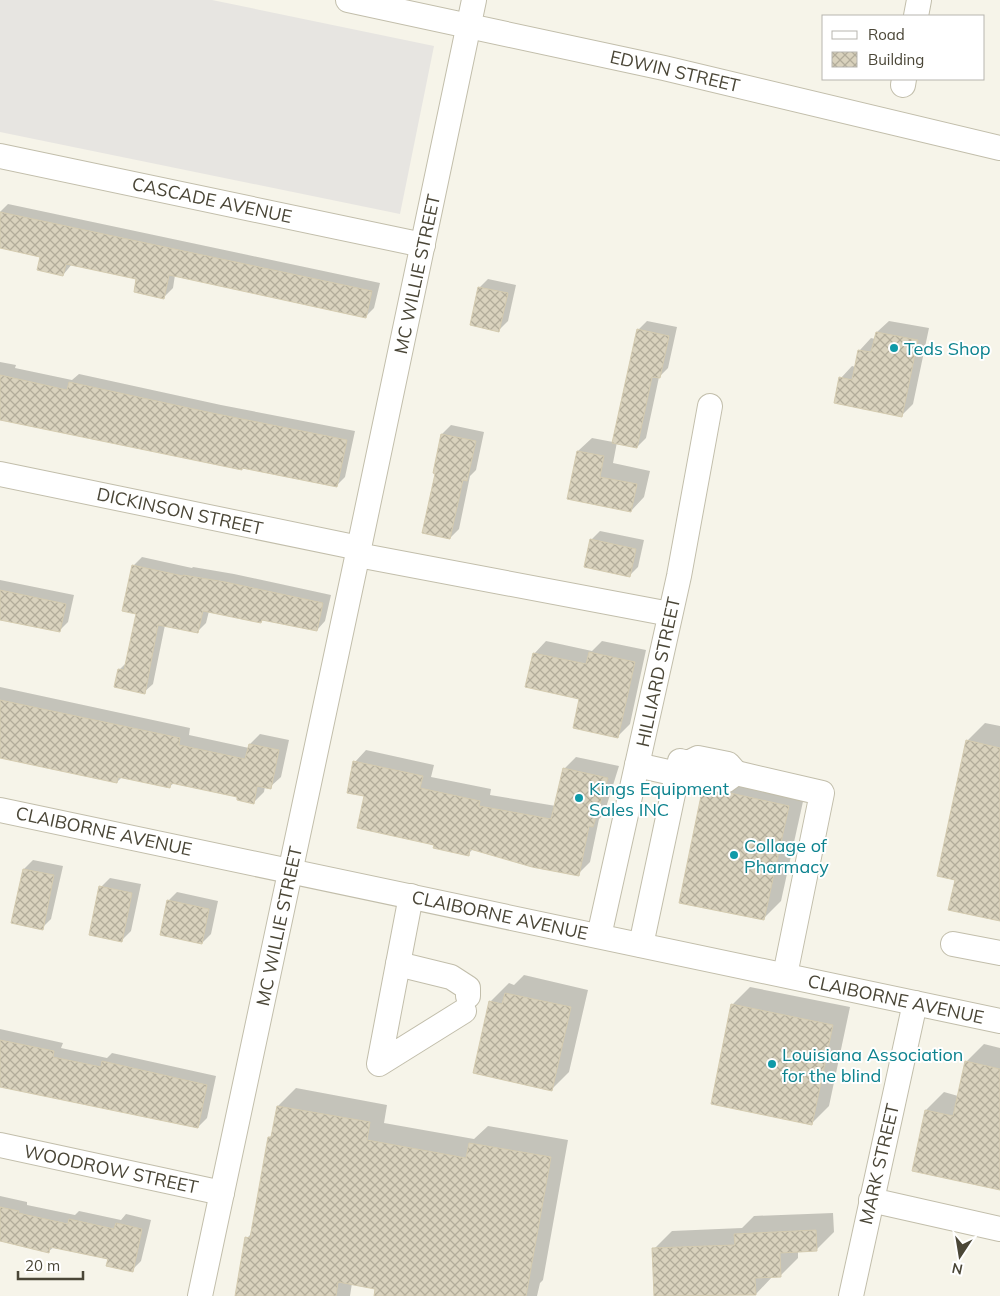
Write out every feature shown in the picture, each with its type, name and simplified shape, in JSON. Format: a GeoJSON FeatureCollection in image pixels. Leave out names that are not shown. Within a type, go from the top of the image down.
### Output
{"type":"FeatureCollection","features":[{"type":"Feature","properties":{"kind":"street","name":"EDWIN STREET"},"geometry":{"type":"LineString","coordinates":[[348,0],[664,68],[1000,148]]}},
{"type":"Feature","properties":{"kind":"street","name":"MC WILLIE STREET"},"geometry":{"type":"LineString","coordinates":[[200,1296],[474,0]]}},
{"type":"Feature","properties":{"kind":"street"},"geometry":{"type":"LineString","coordinates":[[916,15],[919,0]]}},
{"type":"Feature","properties":{"kind":"street","name":"CASCADE AVENUE"},"geometry":{"type":"LineString","coordinates":[[0,156],[423,245]]}},
{"type":"Feature","properties":{"kind":"street","name":"HILLIARD STREET"},"geometry":{"type":"LineString","coordinates":[[599,936],[670,614],[710,406]]}},
{"type":"Feature","properties":{"kind":"street","name":"DICKINSON STREET"},"geometry":{"type":"LineString","coordinates":[[0,474],[358,552],[670,614]]}},
{"type":"Feature","properties":{"kind":"street"},"geometry":{"type":"LineString","coordinates":[[637,765],[683,768],[693,775],[725,782],[736,773],[822,793],[785,975]]}},
{"type":"Feature","properties":{"kind":"street"},"geometry":{"type":"LineString","coordinates":[[641,945],[683,768]]}},
{"type":"Feature","properties":{"kind":"street","name":"CLAIBORNE AVENUE"},"geometry":{"type":"LineString","coordinates":[[0,810],[1000,1021]]}},
{"type":"Feature","properties":{"kind":"street"},"geometry":{"type":"LineString","coordinates":[[398,964],[451,977],[468,988],[466,1004],[379,1064],[398,964],[411,896]]}},
{"type":"Feature","properties":{"kind":"street"},"geometry":{"type":"LineString","coordinates":[[953,944],[1000,953]]}},
{"type":"Feature","properties":{"kind":"street","name":"MARK STREET"},"geometry":{"type":"LineString","coordinates":[[850,1296],[915,1003]]}},
{"type":"Feature","properties":{"kind":"street","name":"WOODROW STREET"},"geometry":{"type":"LineString","coordinates":[[0,1145],[222,1194]]}},
{"type":"Feature","properties":{"kind":"street"},"geometry":{"type":"LineString","coordinates":[[871,1200],[1000,1229]]}},
{"type":"Feature","properties":{"kind":"shaded area"},"geometry":{"type":"Polygon","coordinates":[[[0,0],[212,0],[434,46],[400,214],[0,132],[0,0]]]}},
{"type":"Feature","properties":{"kind":"building"},"geometry":{"type":"Polygon","coordinates":[[[0,212],[372,291],[366,318],[169,275],[164,299],[134,292],[136,279],[66,264],[63,276],[37,270],[40,257],[0,248],[0,212]]]}},
{"type":"Feature","properties":{"kind":"building"},"geometry":{"type":"Polygon","coordinates":[[[478,287],[508,293],[499,332],[470,325],[478,287]]]}},
{"type":"Feature","properties":{"kind":"building"},"geometry":{"type":"Polygon","coordinates":[[[637,329],[669,336],[660,378],[652,377],[637,448],[612,443],[637,329]]]}},
{"type":"Feature","properties":{"kind":"building"},"geometry":{"type":"Polygon","coordinates":[[[876,332],[918,340],[902,417],[834,403],[839,377],[852,380],[858,350],[871,352],[876,332]]]}},
{"type":"Feature","properties":{"kind":"building"},"geometry":{"type":"Polygon","coordinates":[[[0,375],[67,390],[69,382],[347,440],[337,487],[242,468],[242,470],[0,420],[0,375]]]}},
{"type":"Feature","properties":{"kind":"building"},"geometry":{"type":"Polygon","coordinates":[[[441,434],[476,441],[467,481],[463,480],[450,539],[422,533],[435,474],[433,473],[441,434]]]}},
{"type":"Feature","properties":{"kind":"building"},"geometry":{"type":"Polygon","coordinates":[[[577,451],[604,456],[600,477],[637,484],[631,512],[567,499],[577,451]]]}},
{"type":"Feature","properties":{"kind":"building"},"geometry":{"type":"Polygon","coordinates":[[[590,539],[636,549],[630,577],[584,567],[590,539]]]}},
{"type":"Feature","properties":{"kind":"building"},"geometry":{"type":"Polygon","coordinates":[[[132,565],[323,603],[317,631],[262,620],[261,623],[203,611],[198,633],[158,625],[145,694],[114,687],[118,669],[124,670],[136,614],[122,611],[132,565]]]}},
{"type":"Feature","properties":{"kind":"building"},"geometry":{"type":"Polygon","coordinates":[[[0,590],[66,604],[60,632],[0,620],[0,590]]]}},
{"type":"Feature","properties":{"kind":"building"},"geometry":{"type":"Polygon","coordinates":[[[589,652],[635,662],[618,738],[573,728],[579,699],[525,687],[533,653],[586,664],[589,652]]]}},
{"type":"Feature","properties":{"kind":"building"},"geometry":{"type":"Polygon","coordinates":[[[0,700],[180,738],[179,745],[245,759],[249,744],[279,750],[271,789],[257,786],[254,804],[237,800],[237,797],[171,783],[170,788],[118,777],[117,783],[0,758],[0,700]]]}},
{"type":"Feature","properties":{"kind":"building"},"geometry":{"type":"Polygon","coordinates":[[[966,740],[1000,748],[1000,921],[948,910],[955,880],[937,876],[966,740]]]}},
{"type":"Feature","properties":{"kind":"building"},"geometry":{"type":"Polygon","coordinates":[[[353,761],[423,776],[420,788],[480,801],[479,806],[551,819],[563,768],[608,778],[593,827],[589,826],[579,876],[532,867],[470,849],[469,856],[433,848],[434,845],[357,828],[364,796],[347,793],[353,761]]]}},
{"type":"Feature","properties":{"kind":"building","name":"Collage of Pharmacy"},"geometry":{"type":"Polygon","coordinates":[[[702,791],[723,795],[730,793],[789,806],[764,920],[679,903],[702,791]]]}},
{"type":"Feature","properties":{"kind":"building"},"geometry":{"type":"Polygon","coordinates":[[[23,869],[54,875],[43,930],[11,923],[23,869]]]}},
{"type":"Feature","properties":{"kind":"building"},"geometry":{"type":"Polygon","coordinates":[[[99,886],[132,893],[122,942],[89,935],[99,886]]]}},
{"type":"Feature","properties":{"kind":"building"},"geometry":{"type":"Polygon","coordinates":[[[167,900],[209,909],[202,944],[160,935],[167,900]]]}},
{"type":"Feature","properties":{"kind":"building"},"geometry":{"type":"Polygon","coordinates":[[[505,993],[571,1007],[552,1091],[473,1073],[489,1001],[502,1004],[505,993]]]}},
{"type":"Feature","properties":{"kind":"building","name":"Louisiana Association for the blind"},"geometry":{"type":"Polygon","coordinates":[[[731,1004],[833,1025],[812,1125],[711,1104],[731,1004]]]}},
{"type":"Feature","properties":{"kind":"building"},"geometry":{"type":"Polygon","coordinates":[[[0,1040],[54,1051],[53,1057],[101,1067],[102,1061],[207,1085],[198,1128],[0,1087],[0,1040]]]}},
{"type":"Feature","properties":{"kind":"building"},"geometry":{"type":"Polygon","coordinates":[[[965,1061],[1000,1069],[1000,1190],[912,1171],[925,1110],[953,1116],[965,1061]]]}},
{"type":"Feature","properties":{"kind":"building"},"geometry":{"type":"Polygon","coordinates":[[[277,1106],[370,1122],[367,1140],[466,1158],[469,1143],[551,1157],[526,1296],[374,1296],[375,1289],[338,1282],[336,1296],[235,1296],[245,1237],[250,1238],[268,1137],[271,1137],[277,1106]]]}},
{"type":"Feature","properties":{"kind":"building"},"geometry":{"type":"Polygon","coordinates":[[[0,1207],[68,1224],[69,1219],[114,1229],[116,1223],[142,1229],[133,1272],[106,1266],[108,1259],[50,1247],[49,1253],[0,1241],[0,1207]]]}},
{"type":"Feature","properties":{"kind":"building"},"geometry":{"type":"Polygon","coordinates":[[[816,1230],[817,1251],[780,1253],[781,1277],[755,1278],[756,1295],[654,1296],[652,1248],[735,1245],[734,1234],[816,1230]]]}},
{"type":"Feature","properties":{"kind":"place","name":"Teds Shop"},"geometry":{"type":"Point","coordinates":[894,348]}},
{"type":"Feature","properties":{"kind":"place","name":"Kings Equipment Sales INC"},"geometry":{"type":"Point","coordinates":[579,798]}},
{"type":"Feature","properties":{"kind":"place","name":"Collage of Pharmacy"},"geometry":{"type":"Point","coordinates":[734,855]}},
{"type":"Feature","properties":{"kind":"place","name":"Louisiana Association for the blind"},"geometry":{"type":"Point","coordinates":[772,1064]}}]}
